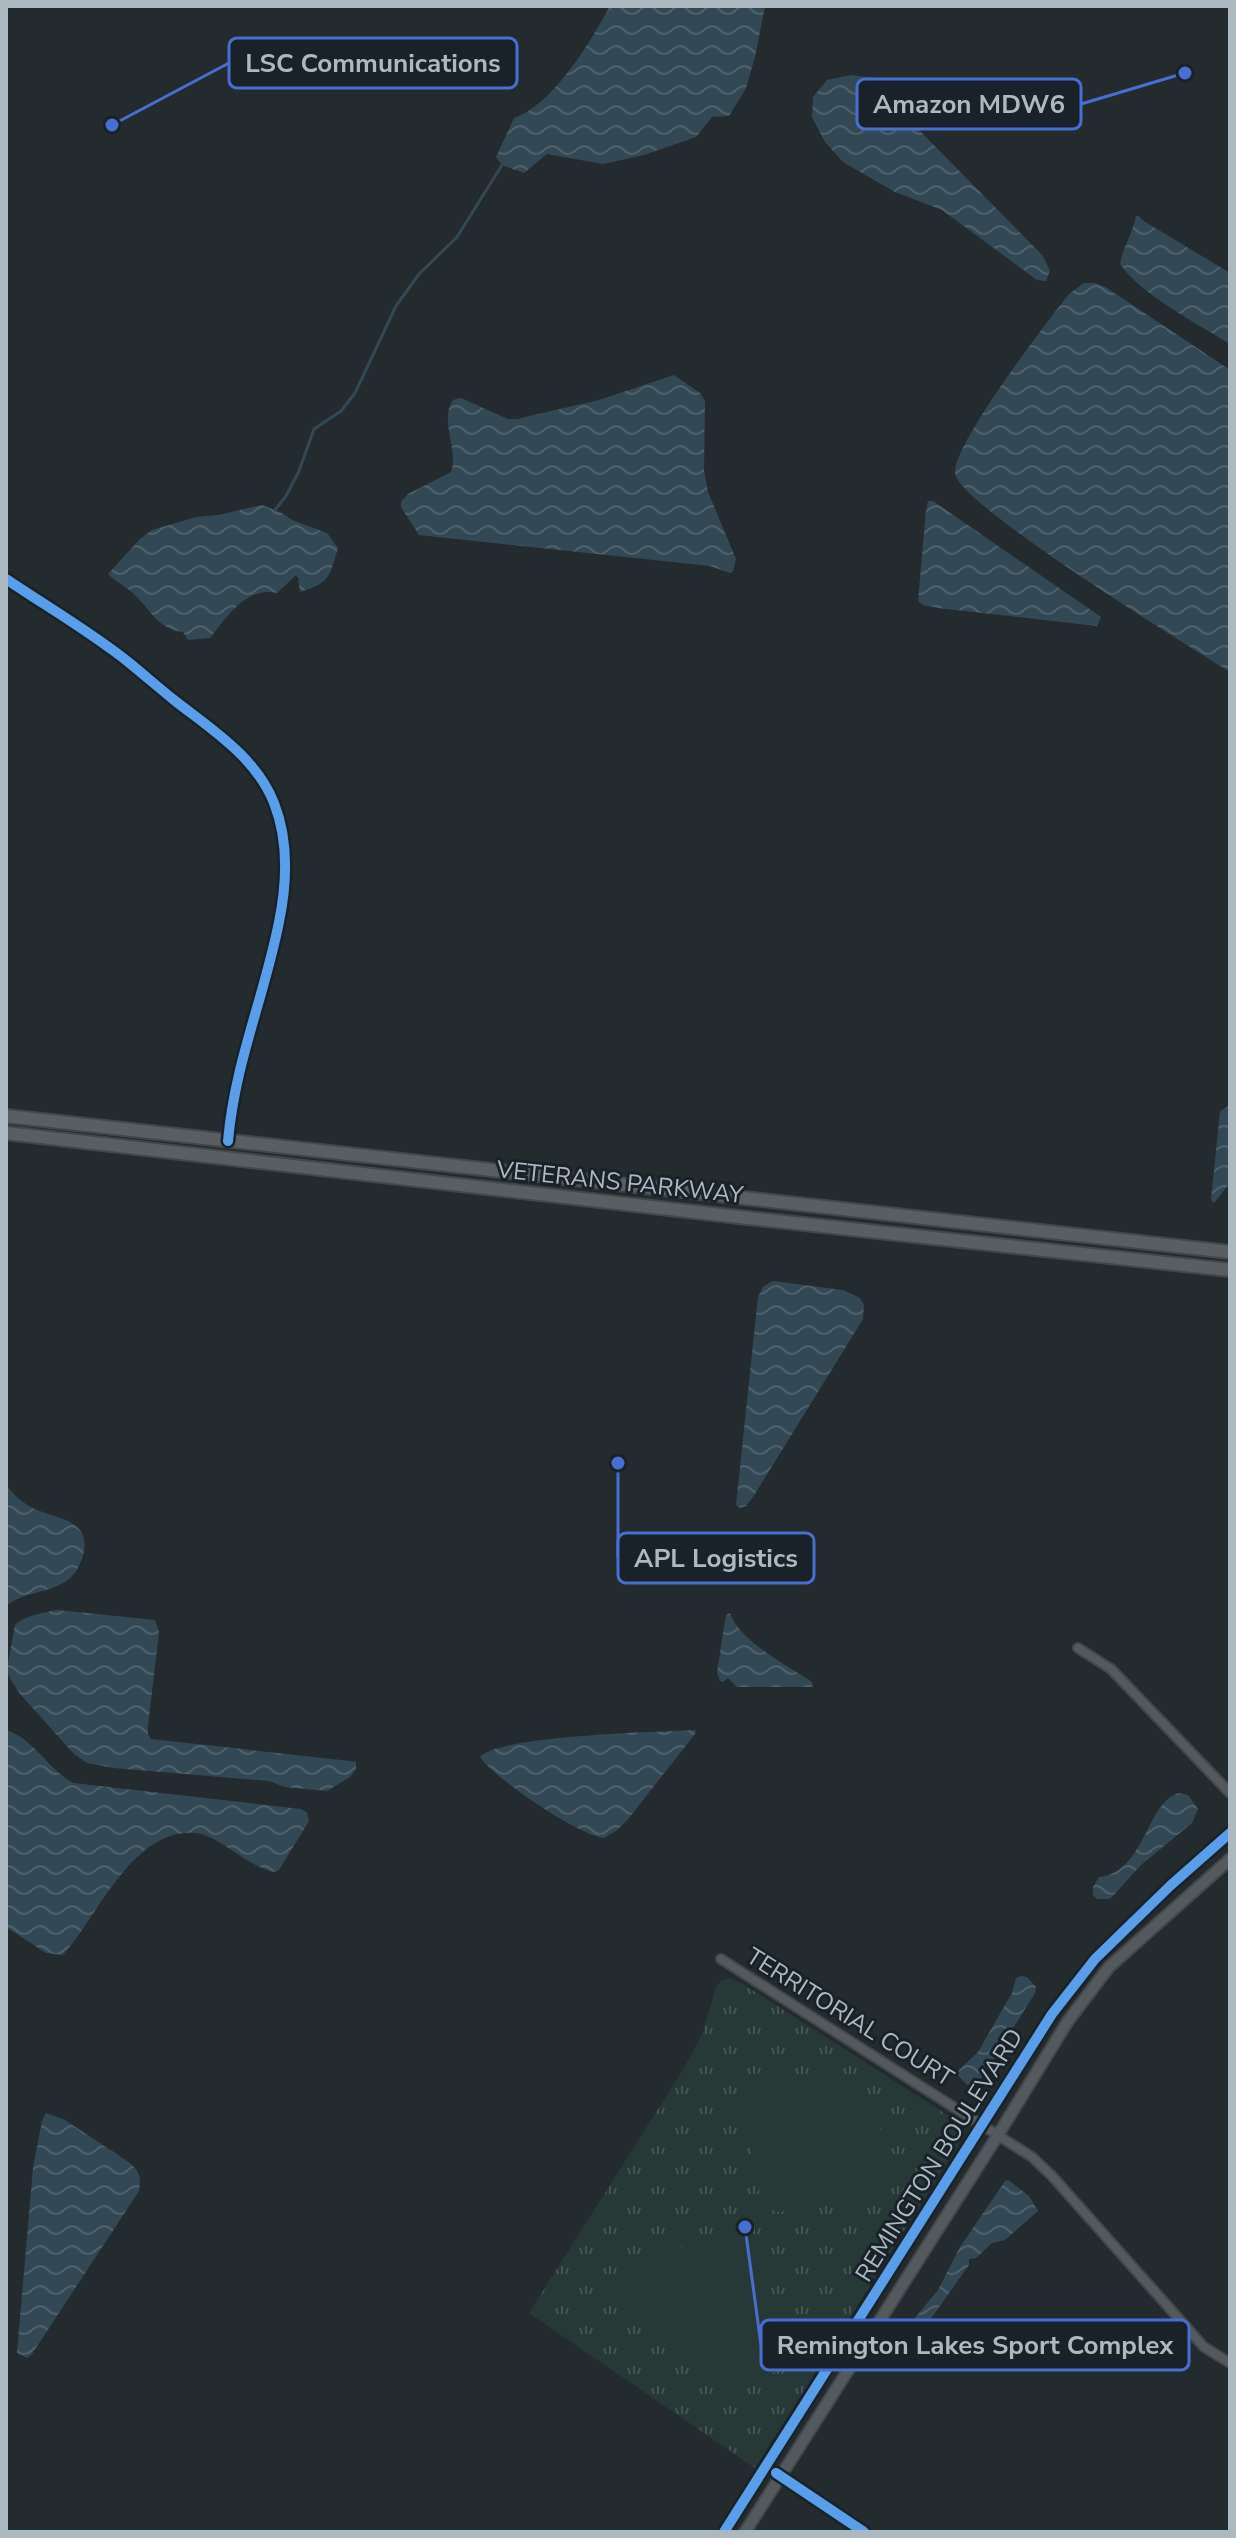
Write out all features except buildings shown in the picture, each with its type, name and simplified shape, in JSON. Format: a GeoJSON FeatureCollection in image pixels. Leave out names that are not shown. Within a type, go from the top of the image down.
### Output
{"type":"FeatureCollection","features":[{"type":"Feature","properties":{"kind":"main road","name":"VETERANS PARKWAY"},"geometry":{"type":"LineString","coordinates":[[6,1116],[1230,1252]]}},
{"type":"Feature","properties":{"kind":"main road","name":"VETERANS PARKWAY"},"geometry":{"type":"LineString","coordinates":[[6,1133],[1230,1270]]}},
{"type":"Feature","properties":{"kind":"street"},"geometry":{"type":"LineString","coordinates":[[6,579],[125,660],[229,743],[255,770],[273,800],[284,832],[286,869],[280,917],[235,1086],[228,1141]]}},
{"type":"Feature","properties":{"kind":"street"},"geometry":{"type":"LineString","coordinates":[[1078,1648],[1111,1669],[1230,1793]]}},
{"type":"Feature","properties":{"kind":"street","name":"REMINGTON BOULEVARD"},"geometry":{"type":"LineString","coordinates":[[724,2532],[1052,2014],[1095,1959],[1230,1833]]}},
{"type":"Feature","properties":{"kind":"street","name":"REMINGTON BOULEVARD"},"geometry":{"type":"LineString","coordinates":[[745,2532],[1068,2021],[1109,1967],[1230,1859]]}},
{"type":"Feature","properties":{"kind":"street","name":"TERRITORIAL COURT"},"geometry":{"type":"LineString","coordinates":[[721,1959],[1032,2157],[1204,2347],[1230,2363]]}},
{"type":"Feature","properties":{"kind":"green space"},"geometry":{"type":"Polygon","coordinates":[[[729,1978],[958,2122],[962,2131],[960,2142],[755,2468],[529,2313],[684,2068],[702,2035],[716,1987],[729,1978]]]}},
{"type":"Feature","properties":{"kind":"green space"},"geometry":{"type":"Polygon","coordinates":[[[785,2071],[827,2082],[864,2106],[889,2142],[902,2184],[780,2212],[766,2209],[761,2201],[741,2075],[785,2071]]]}},
{"type":"Feature","properties":{"kind":"green space"},"geometry":{"type":"Polygon","coordinates":[[[742,2234],[752,2237],[758,2245],[784,2370],[761,2375],[727,2375],[691,2363],[646,2330],[623,2289],[616,2261],[742,2234]]]}},
{"type":"Feature","properties":{"kind":"water"},"geometry":{"type":"Polygon","coordinates":[[[610,6],[765,6],[746,88],[729,116],[712,117],[696,137],[644,155],[603,164],[547,154],[524,173],[502,165],[496,157],[514,118],[529,111],[557,86],[582,53],[610,6]]]}},
{"type":"Feature","properties":{"kind":"water"},"geometry":{"type":"Polygon","coordinates":[[[851,75],[873,78],[922,133],[1043,256],[1050,271],[1046,281],[1037,280],[942,210],[895,192],[843,162],[825,142],[812,117],[813,97],[827,80],[851,75]]]}},
{"type":"Feature","properties":{"kind":"water"},"geometry":{"type":"Polygon","coordinates":[[[1136,216],[1230,273],[1230,344],[1155,297],[1120,264],[1136,216]]]}},
{"type":"Feature","properties":{"kind":"water"},"geometry":{"type":"Polygon","coordinates":[[[1084,283],[1107,288],[1230,370],[1230,672],[1033,543],[993,514],[966,489],[955,473],[958,458],[969,437],[1003,383],[1069,294],[1084,283]]]}},
{"type":"Feature","properties":{"kind":"water"},"geometry":{"type":"Polygon","coordinates":[[[674,375],[700,393],[705,401],[704,470],[708,492],[736,559],[730,573],[710,566],[419,535],[401,507],[408,494],[451,472],[453,454],[448,417],[453,400],[461,398],[508,419],[517,419],[599,400],[674,375]]]}},
{"type":"Feature","properties":{"kind":"water"},"geometry":{"type":"Polygon","coordinates":[[[928,501],[933,501],[1101,617],[1097,626],[923,605],[918,601],[928,501]]]}},
{"type":"Feature","properties":{"kind":"water"},"geometry":{"type":"Polygon","coordinates":[[[262,505],[327,533],[338,548],[330,572],[318,585],[300,592],[298,577],[295,576],[277,593],[256,594],[238,605],[210,638],[188,640],[183,632],[159,621],[136,596],[108,574],[152,530],[196,517],[262,505]]]}},
{"type":"Feature","properties":{"kind":"water"},"geometry":{"type":"Polygon","coordinates":[[[1230,1105],[1230,1183],[1214,1203],[1211,1200],[1220,1111],[1230,1105]]]}},
{"type":"Feature","properties":{"kind":"water"},"geometry":{"type":"Polygon","coordinates":[[[773,1281],[843,1290],[860,1298],[864,1305],[863,1319],[753,1497],[740,1508],[736,1505],[758,1297],[763,1287],[773,1281]]]}},
{"type":"Feature","properties":{"kind":"water"},"geometry":{"type":"Polygon","coordinates":[[[6,1485],[31,1507],[64,1519],[79,1529],[84,1546],[82,1559],[69,1579],[6,1606],[6,1485]]]}},
{"type":"Feature","properties":{"kind":"water"},"geometry":{"type":"Polygon","coordinates":[[[57,1610],[155,1620],[159,1632],[148,1726],[151,1739],[350,1761],[356,1762],[356,1769],[350,1777],[327,1791],[285,1787],[269,1781],[87,1763],[74,1754],[20,1694],[7,1668],[15,1625],[40,1613],[57,1610]]]}},
{"type":"Feature","properties":{"kind":"water"},"geometry":{"type":"Polygon","coordinates":[[[730,1613],[735,1624],[754,1643],[812,1682],[813,1687],[737,1687],[728,1678],[720,1681],[717,1672],[726,1615],[730,1613]]]}},
{"type":"Feature","properties":{"kind":"water"},"geometry":{"type":"Polygon","coordinates":[[[6,1730],[24,1740],[73,1783],[301,1809],[307,1813],[309,1821],[279,1870],[274,1872],[254,1864],[205,1835],[174,1835],[154,1844],[119,1877],[63,1955],[46,1953],[6,1927],[6,1730]]]}},
{"type":"Feature","properties":{"kind":"water"},"geometry":{"type":"Polygon","coordinates":[[[696,1730],[629,1818],[604,1838],[576,1827],[538,1805],[502,1779],[480,1757],[494,1750],[548,1739],[696,1730]]]}},
{"type":"Feature","properties":{"kind":"water"},"geometry":{"type":"Polygon","coordinates":[[[1179,1793],[1188,1795],[1198,1809],[1192,1823],[1141,1865],[1110,1899],[1097,1899],[1093,1895],[1093,1887],[1099,1877],[1114,1873],[1126,1863],[1159,1809],[1179,1793]]]}},
{"type":"Feature","properties":{"kind":"water"},"geometry":{"type":"Polygon","coordinates":[[[1027,1977],[1036,1987],[1035,1993],[984,2075],[978,2083],[967,2085],[956,2073],[978,2052],[1012,1993],[1016,1978],[1027,1977]]]}},
{"type":"Feature","properties":{"kind":"water"},"geometry":{"type":"Polygon","coordinates":[[[46,2113],[65,2120],[130,2163],[138,2172],[140,2186],[27,2358],[17,2353],[33,2168],[46,2113]]]}},
{"type":"Feature","properties":{"kind":"water"},"geometry":{"type":"Polygon","coordinates":[[[1008,2180],[1029,2196],[1038,2211],[1005,2240],[992,2243],[976,2258],[969,2259],[969,2265],[925,2327],[916,2324],[915,2318],[938,2290],[960,2247],[1008,2180]]]}},
{"type":"Feature","properties":{"kind":"waterway"},"geometry":{"type":"LineString","coordinates":[[275,510],[299,471],[314,429],[341,411],[355,393],[396,306],[419,274],[457,237],[502,165]]}},
{"type":"Feature","properties":{"kind":"cycle path"},"geometry":{"type":"LineString","coordinates":[[6,579],[113,650],[217,733],[256,772],[274,803],[284,847],[282,907],[243,1057],[228,1141]]}},
{"type":"Feature","properties":{"kind":"cycle path"},"geometry":{"type":"LineString","coordinates":[[724,2532],[1052,2014],[1095,1959],[1230,1833]]}},
{"type":"Feature","properties":{"kind":"cycle path"},"geometry":{"type":"LineString","coordinates":[[776,2473],[864,2532]]}},
{"type":"Feature","properties":{"kind":"place","name":"Amazon MDW6"},"geometry":{"type":"Point","coordinates":[1185,73]}},
{"type":"Feature","properties":{"kind":"place","name":"LSC Communications"},"geometry":{"type":"Point","coordinates":[112,125]}},
{"type":"Feature","properties":{"kind":"place","name":"APL Logistics"},"geometry":{"type":"Point","coordinates":[618,1463]}},
{"type":"Feature","properties":{"kind":"place","name":"Remington Lakes Sport Complex"},"geometry":{"type":"Point","coordinates":[745,2227]}}]}
